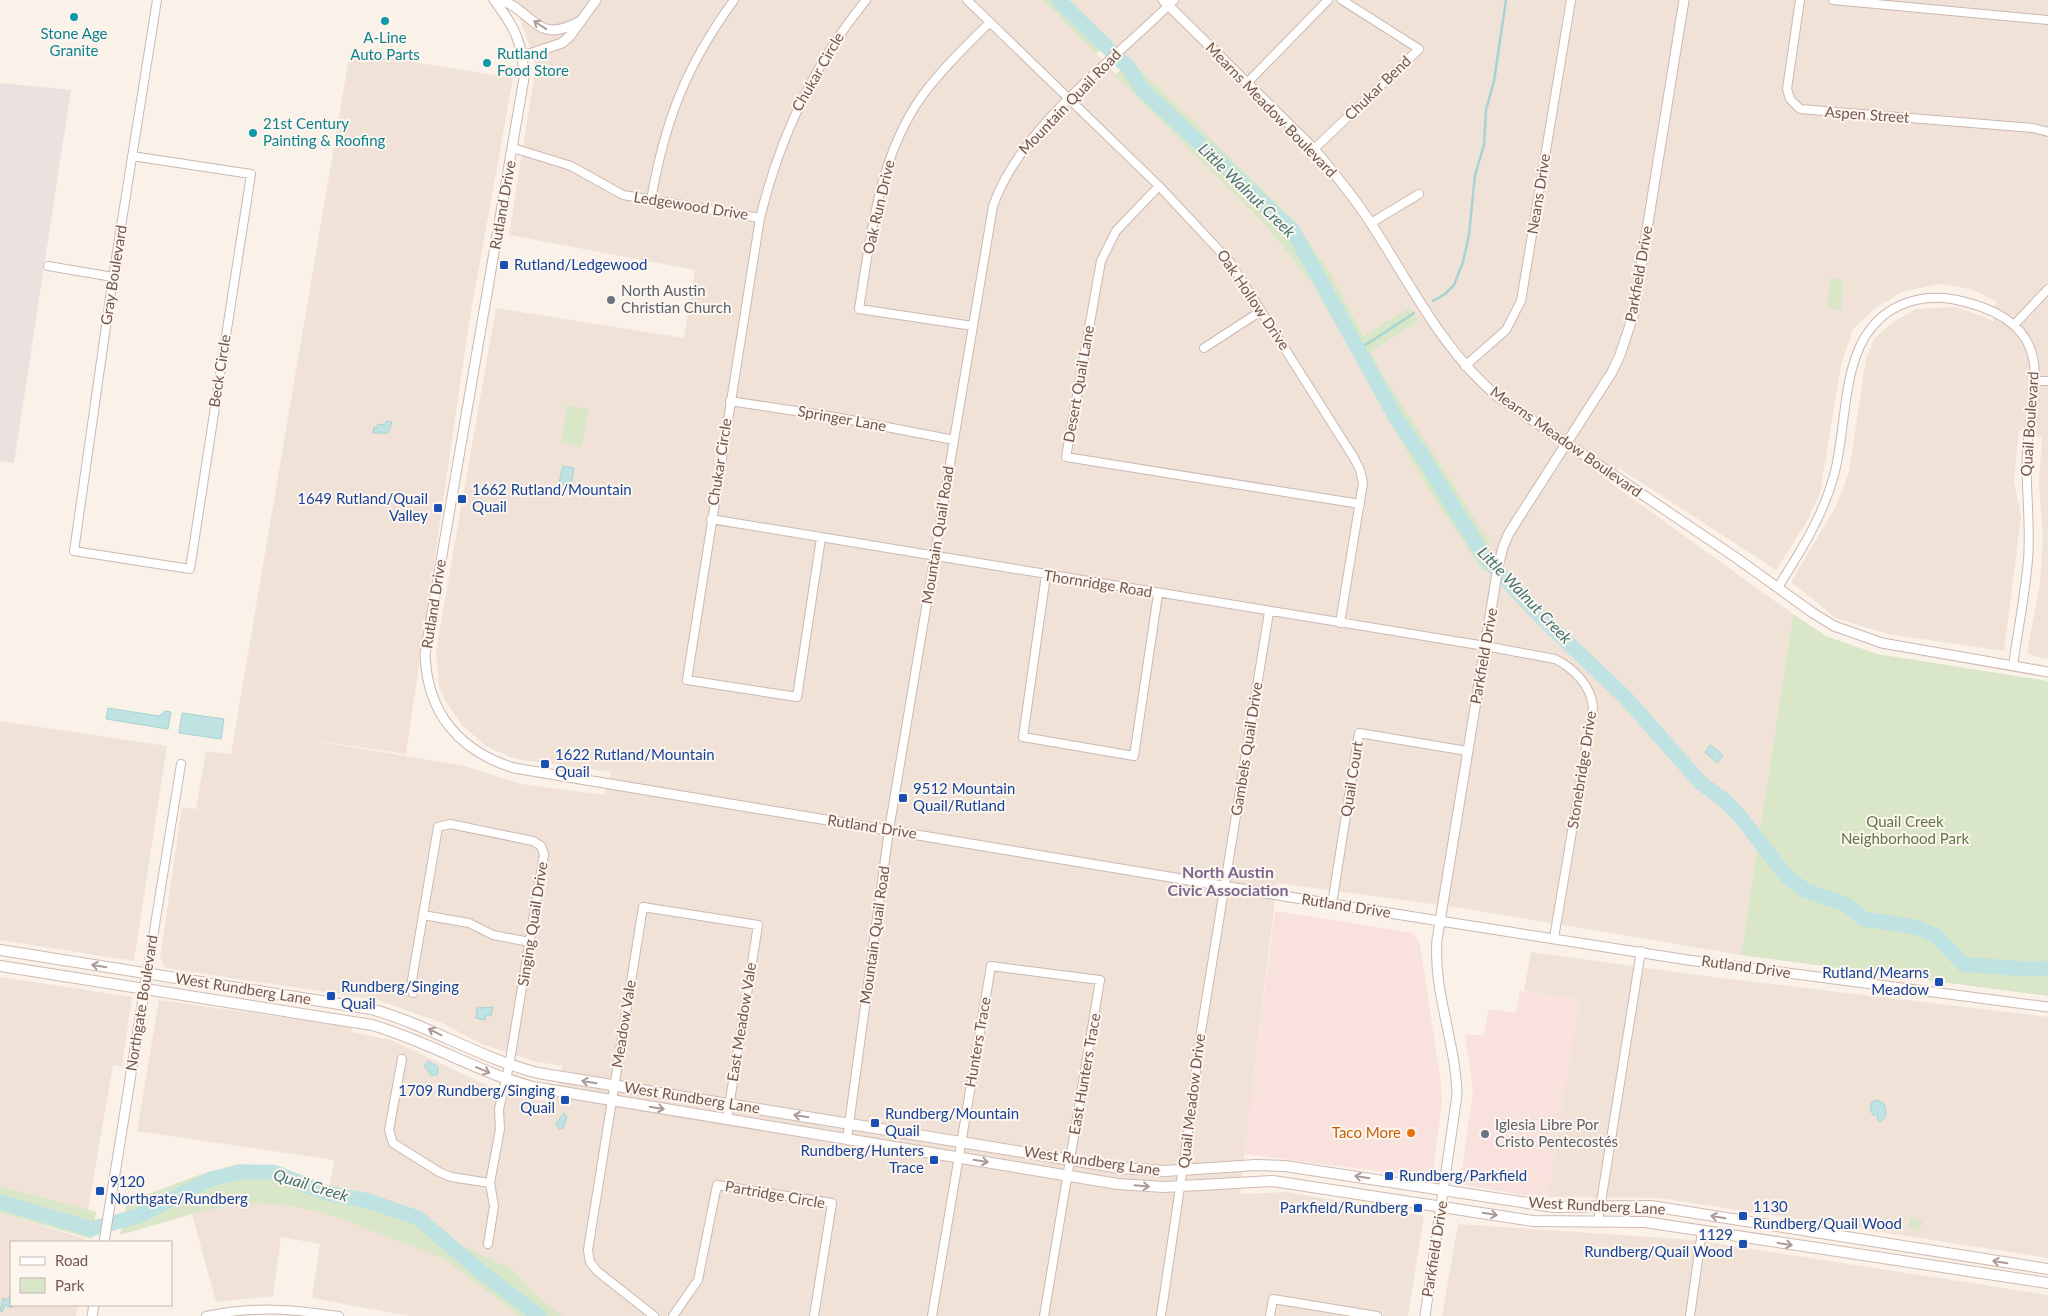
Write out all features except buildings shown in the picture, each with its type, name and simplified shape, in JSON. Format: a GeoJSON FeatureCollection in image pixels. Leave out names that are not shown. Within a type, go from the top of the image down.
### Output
{"type":"FeatureCollection","features":[{"type":"Feature","properties":{"kind":"main road","name":"West Rundberg Lane"},"geometry":{"type":"LineString","coordinates":[[0,950],[350,1006],[398,1016],[510,1066],[614,1086],[1120,1168],[1183,1171],[1256,1165],[1298,1168],[1554,1207],[1651,1206],[2048,1269]]}},
{"type":"Feature","properties":{"kind":"main road","name":"West Rundberg Lane"},"geometry":{"type":"LineString","coordinates":[[0,966],[348,1020],[408,1035],[506,1080],[533,1087],[1068,1175],[1146,1187],[1258,1181],[1296,1184],[1533,1221],[1645,1222],[2048,1283]]}},
{"type":"Feature","properties":{"kind":"main road"},"geometry":{"type":"LineString","coordinates":[[348,1020],[350,1006]]}},
{"type":"Feature","properties":{"kind":"main road"},"geometry":{"type":"LineString","coordinates":[[1296,1184],[1298,1168]]}},
{"type":"Feature","properties":{"kind":"main road"},"geometry":{"type":"LineString","coordinates":[[1880,1258],[1883,1243]]}},
{"type":"Feature","properties":{"kind":"street","name":"Gray Boulevard"},"geometry":{"type":"LineString","coordinates":[[74,551],[113,277],[157,0]]}},
{"type":"Feature","properties":{"kind":"street","name":"Rutland Drive"},"geometry":{"type":"LineString","coordinates":[[494,0],[509,19],[518,36],[523,56],[524,78],[427,639],[426,670],[428,684],[438,709],[450,728],[469,747],[497,763],[514,768],[1332,904],[1641,951],[1688,960],[2048,1007]]}},
{"type":"Feature","properties":{"kind":"street"},"geometry":{"type":"LineString","coordinates":[[502,0],[516,6],[538,26],[548,31],[566,28],[582,21]]}},
{"type":"Feature","properties":{"kind":"street"},"geometry":{"type":"LineString","coordinates":[[523,56],[562,44],[582,21],[596,0]]}},
{"type":"Feature","properties":{"kind":"street"},"geometry":{"type":"LineString","coordinates":[[651,200],[659,152],[675,102],[701,50],[734,0]]}},
{"type":"Feature","properties":{"kind":"street","name":"Chukar Circle"},"geometry":{"type":"LineString","coordinates":[[821,538],[796,697],[687,680],[760,218],[771,174],[798,105],[825,56],[866,0]]}},
{"type":"Feature","properties":{"kind":"street","name":"Oak Hollow Drive"},"geometry":{"type":"LineString","coordinates":[[967,0],[1158,186],[1230,262],[1358,464],[1363,483],[1340,623]]}},
{"type":"Feature","properties":{"kind":"street"},"geometry":{"type":"LineString","coordinates":[[1247,83],[1328,0]]}},
{"type":"Feature","properties":{"kind":"street","name":"Chukar Bend"},"geometry":{"type":"LineString","coordinates":[[1314,149],[1419,49],[1342,0]]}},
{"type":"Feature","properties":{"kind":"street","name":"Neans Drive"},"geometry":{"type":"LineString","coordinates":[[1465,366],[1506,330],[1521,302],[1570,0]]}},
{"type":"Feature","properties":{"kind":"street","name":"Parkfield Drive"},"geometry":{"type":"LineString","coordinates":[[1424,1316],[1456,1116],[1457,1078],[1437,960],[1440,921],[1502,547],[1517,519],[1612,372],[1620,355],[1633,316],[1684,0]]}},
{"type":"Feature","properties":{"kind":"street","name":"Aspen Street"},"geometry":{"type":"LineString","coordinates":[[1800,0],[1787,89],[1790,99],[1800,109],[2033,128],[2048,132]]}},
{"type":"Feature","properties":{"kind":"street"},"geometry":{"type":"LineString","coordinates":[[1833,0],[2048,20]]}},
{"type":"Feature","properties":{"kind":"street","name":"Mearns Meadow Boulevard"},"geometry":{"type":"LineString","coordinates":[[1168,2],[1314,149],[1354,197],[1443,338],[1465,366],[1498,397],[1778,587],[1813,613],[1859,636],[1882,643],[2048,672]]}},
{"type":"Feature","properties":{"kind":"street","name":"Mountain Quail Road"},"geometry":{"type":"LineString","coordinates":[[847,1139],[889,830],[989,223],[999,191],[1023,149],[1069,100],[1168,2]]}},
{"type":"Feature","properties":{"kind":"street","name":"Oak Run Drive"},"geometry":{"type":"LineString","coordinates":[[973,326],[858,309],[877,201],[895,145],[912,112],[933,82],[989,23]]}},
{"type":"Feature","properties":{"kind":"street","name":"Ledgewood Drive"},"geometry":{"type":"LineString","coordinates":[[513,148],[571,166],[623,195],[760,218]]}},
{"type":"Feature","properties":{"kind":"street","name":"Beck Circle"},"geometry":{"type":"LineString","coordinates":[[74,551],[190,569],[250,174],[132,156]]}},
{"type":"Feature","properties":{"kind":"street","name":"Desert Quail Lane"},"geometry":{"type":"LineString","coordinates":[[1158,186],[1116,231],[1101,261],[1066,457],[1360,504]]}},
{"type":"Feature","properties":{"kind":"street"},"geometry":{"type":"LineString","coordinates":[[1371,223],[1419,194]]}},
{"type":"Feature","properties":{"kind":"street"},"geometry":{"type":"LineString","coordinates":[[48,266],[113,277]]}},
{"type":"Feature","properties":{"kind":"street"},"geometry":{"type":"LineString","coordinates":[[2014,325],[2048,289]]}},
{"type":"Feature","properties":{"kind":"street","name":"Quail Boulevard"},"geometry":{"type":"LineString","coordinates":[[1778,587],[1805,544],[1835,474],[1853,367],[1864,338],[1886,314],[1901,305],[1935,297],[1973,304],[2003,317],[2014,325],[2030,347],[2035,381],[2027,457],[2028,559],[2013,665]]}},
{"type":"Feature","properties":{"kind":"street"},"geometry":{"type":"LineString","coordinates":[[1204,348],[1261,311]]}},
{"type":"Feature","properties":{"kind":"street"},"geometry":{"type":"LineString","coordinates":[[2035,381],[2048,381]]}},
{"type":"Feature","properties":{"kind":"street","name":"Springer Lane"},"geometry":{"type":"LineString","coordinates":[[730,401],[835,417],[954,440]]}},
{"type":"Feature","properties":{"kind":"street","name":"Thornridge Road"},"geometry":{"type":"LineString","coordinates":[[711,519],[1158,594],[1485,646]]}},
{"type":"Feature","properties":{"kind":"street"},"geometry":{"type":"LineString","coordinates":[[1046,575],[1023,737],[1134,756],[1158,594]]}},
{"type":"Feature","properties":{"kind":"street","name":"Gambels Quail Drive"},"geometry":{"type":"LineString","coordinates":[[1224,885],[1270,612]]}},
{"type":"Feature","properties":{"kind":"street","name":"Stonebridge Drive"},"geometry":{"type":"LineString","coordinates":[[1485,646],[1556,659],[1564,663],[1587,688],[1592,700],[1554,938]]}},
{"type":"Feature","properties":{"kind":"street","name":"Quail Court"},"geometry":{"type":"LineString","coordinates":[[1332,904],[1359,733],[1467,752]]}},
{"type":"Feature","properties":{"kind":"street","name":"Northgate Boulevard"},"geometry":{"type":"LineString","coordinates":[[104,1239],[180,764]]}},
{"type":"Feature","properties":{"kind":"street","name":"Singing Quail Drive"},"geometry":{"type":"LineString","coordinates":[[413,992],[412,980],[436,835],[440,826],[450,824],[533,841],[541,846],[544,854],[530,942],[510,1066],[499,1108],[500,1129],[490,1183],[494,1206],[488,1244]]}},
{"type":"Feature","properties":{"kind":"street","name":"Quail Meadow Drive"},"geometry":{"type":"LineString","coordinates":[[1161,1316],[1181,1186],[1199,1044],[1224,885]]}},
{"type":"Feature","properties":{"kind":"street","name":"Meadow Vale"},"geometry":{"type":"LineString","coordinates":[[654,1316],[597,1271],[588,1254],[643,907],[758,925]]}},
{"type":"Feature","properties":{"kind":"street"},"geometry":{"type":"LineString","coordinates":[[423,915],[469,923],[493,935],[530,942]]}},
{"type":"Feature","properties":{"kind":"street","name":"East Meadow Vale"},"geometry":{"type":"LineString","coordinates":[[726,1119],[758,925]]}},
{"type":"Feature","properties":{"kind":"street"},"geometry":{"type":"LineString","coordinates":[[1598,1221],[1641,951]]}},
{"type":"Feature","properties":{"kind":"street","name":"Hunters Trace"},"geometry":{"type":"LineString","coordinates":[[932,1316],[991,966],[1100,980]]}},
{"type":"Feature","properties":{"kind":"street","name":"East Hunters Trace"},"geometry":{"type":"LineString","coordinates":[[1044,1316],[1100,980]]}},
{"type":"Feature","properties":{"kind":"street"},"geometry":{"type":"LineString","coordinates":[[402,1059],[389,1130],[393,1143],[439,1172],[452,1177],[490,1183]]}},
{"type":"Feature","properties":{"kind":"street","name":"Partridge Circle"},"geometry":{"type":"LineString","coordinates":[[674,1316],[698,1280],[717,1185],[832,1203],[814,1316]]}},
{"type":"Feature","properties":{"kind":"street"},"geometry":{"type":"LineString","coordinates":[[1690,1316],[1702,1231]]}},
{"type":"Feature","properties":{"kind":"street"},"geometry":{"type":"LineString","coordinates":[[1270,1316],[1272,1299],[1377,1316]]}},
{"type":"Feature","properties":{"kind":"street"},"geometry":{"type":"LineString","coordinates":[[206,1316],[238,1310],[267,1308],[339,1316]]}},
{"type":"Feature","properties":{"kind":"shaded area"},"geometry":{"type":"Polygon","coordinates":[[[507,0],[1043,0],[1268,228],[1315,288],[1424,483],[1384,376],[1371,352],[1419,321],[1410,307],[1365,337],[1331,274],[1294,220],[1070,0],[2048,0],[2048,659],[2027,653],[2040,583],[2043,538],[2039,482],[2042,438],[2019,430],[2014,480],[2021,517],[2004,651],[1888,634],[1836,618],[1791,582],[1836,506],[1849,472],[1866,359],[1874,339],[1893,322],[1916,309],[1956,307],[1993,322],[1996,301],[1971,289],[1939,284],[1902,292],[1874,309],[1853,329],[1841,365],[1820,493],[1806,523],[1776,570],[1619,468],[1608,481],[1793,614],[1741,955],[1461,908],[1277,883],[1240,1194],[1288,1192],[1424,1216],[1408,1316],[409,1316],[312,1298],[320,1244],[281,1237],[273,1296],[216,1302],[192,1214],[241,1203],[285,1205],[325,1213],[334,1160],[137,1131],[159,1000],[352,1027],[352,1032],[391,1040],[486,1085],[526,1098],[553,1102],[562,1066],[533,1061],[484,1045],[440,1022],[378,1000],[172,969],[164,967],[160,958],[182,807],[196,809],[206,751],[231,754],[350,52],[513,78],[469,323],[406,754],[286,736],[465,766],[521,784],[604,795],[611,772],[516,759],[487,747],[462,725],[445,700],[439,686],[436,651],[496,308],[684,338],[695,270],[509,235],[536,65],[520,19],[507,0]]]}},
{"type":"Feature","properties":{"kind":"shaded area"},"geometry":{"type":"Polygon","coordinates":[[[0,83],[71,90],[14,463],[0,461],[0,83]]]}},
{"type":"Feature","properties":{"kind":"shaded area"},"geometry":{"type":"Polygon","coordinates":[[[0,721],[167,746],[134,961],[0,940],[0,721]]]}},
{"type":"Feature","properties":{"kind":"shaded area"},"geometry":{"type":"Polygon","coordinates":[[[1275,911],[1414,933],[1420,945],[1441,1082],[1442,1103],[1432,1178],[1244,1154],[1275,911]]]}},
{"type":"Feature","properties":{"kind":"shaded area"},"geometry":{"type":"Polygon","coordinates":[[[1531,952],[1697,975],[2048,1017],[2048,1258],[1660,1198],[1547,1197],[1579,1000],[1524,991],[1531,952]]]}},
{"type":"Feature","properties":{"kind":"shaded area"},"geometry":{"type":"Polygon","coordinates":[[[0,977],[132,997],[122,1066],[113,1065],[88,1210],[0,1186],[0,977]]]}},
{"type":"Feature","properties":{"kind":"shaded area"},"geometry":{"type":"Polygon","coordinates":[[[1520,991],[1580,1000],[1547,1196],[1522,1195],[1460,1184],[1473,1091],[1465,1035],[1483,1035],[1489,1009],[1516,1013],[1520,991]]]}},
{"type":"Feature","properties":{"kind":"shaded area"},"geometry":{"type":"Polygon","coordinates":[[[0,1213],[86,1239],[86,1241],[10,1241],[10,1306],[78,1306],[76,1316],[0,1316],[0,1213]]]}},
{"type":"Feature","properties":{"kind":"shaded area"},"geometry":{"type":"Polygon","coordinates":[[[1458,1224],[1694,1240],[2048,1295],[2048,1316],[1442,1316],[1458,1224]]]}},
{"type":"Feature","properties":{"kind":"green space"},"geometry":{"type":"Polygon","coordinates":[[[1043,0],[1070,0],[1110,40],[1096,54],[1043,0]]]}},
{"type":"Feature","properties":{"kind":"green space"},"geometry":{"type":"Polygon","coordinates":[[[1131,60],[1294,220],[1331,274],[1364,336],[1410,307],[1419,321],[1371,352],[1384,376],[1490,542],[1484,573],[1424,483],[1315,288],[1268,228],[1115,75],[1131,60]]]}},
{"type":"Feature","properties":{"kind":"green space"},"geometry":{"type":"Polygon","coordinates":[[[1830,278],[1840,279],[1843,282],[1842,311],[1827,308],[1830,278]]]}},
{"type":"Feature","properties":{"kind":"green space"},"geometry":{"type":"Polygon","coordinates":[[[567,405],[589,409],[582,447],[561,443],[567,405]]]}},
{"type":"Feature","properties":{"kind":"green space","name":"Quail Creek Neighborhood Park"},"geometry":{"type":"Polygon","coordinates":[[[1793,614],[1826,636],[1877,654],[2048,681],[2048,996],[1741,955],[1793,614]]]}},
{"type":"Feature","properties":{"kind":"green space"},"geometry":{"type":"Polygon","coordinates":[[[238,1164],[284,1168],[330,1186],[411,1209],[459,1244],[512,1269],[531,1290],[562,1316],[520,1316],[443,1258],[325,1213],[285,1205],[240,1203],[192,1214],[120,1235],[127,1202],[196,1176],[238,1164]]]}},
{"type":"Feature","properties":{"kind":"green space"},"geometry":{"type":"Polygon","coordinates":[[[0,1186],[96,1212],[92,1239],[0,1213],[0,1186]]]}},
{"type":"Feature","properties":{"kind":"green space"},"geometry":{"type":"Polygon","coordinates":[[[1912,1217],[1923,1222],[1919,1232],[1907,1227],[1912,1217]]]}},
{"type":"Feature","properties":{"kind":"water"},"geometry":{"type":"Polygon","coordinates":[[[386,421],[392,422],[388,433],[373,433],[374,427],[377,428],[378,424],[385,425],[386,421]]]}},
{"type":"Feature","properties":{"kind":"water"},"geometry":{"type":"Polygon","coordinates":[[[563,466],[574,468],[571,486],[559,483],[563,466]]]}},
{"type":"Feature","properties":{"kind":"water"},"geometry":{"type":"Polygon","coordinates":[[[108,708],[159,716],[165,711],[171,712],[168,729],[106,719],[108,708]]]}},
{"type":"Feature","properties":{"kind":"water"},"geometry":{"type":"Polygon","coordinates":[[[182,713],[224,719],[221,739],[179,733],[182,713]]]}},
{"type":"Feature","properties":{"kind":"water"},"geometry":{"type":"Polygon","coordinates":[[[1710,745],[1723,755],[1717,763],[1705,752],[1710,745]]]}},
{"type":"Feature","properties":{"kind":"water"},"geometry":{"type":"Polygon","coordinates":[[[493,1007],[491,1016],[486,1015],[485,1020],[476,1018],[477,1008],[493,1007]]]}},
{"type":"Feature","properties":{"kind":"water"},"geometry":{"type":"Polygon","coordinates":[[[428,1061],[438,1067],[438,1074],[432,1076],[424,1066],[428,1061]]]}},
{"type":"Feature","properties":{"kind":"water"},"geometry":{"type":"Polygon","coordinates":[[[1877,1100],[1884,1104],[1886,1109],[1886,1114],[1880,1122],[1877,1119],[1878,1115],[1873,1115],[1870,1109],[1872,1102],[1877,1100]]]}},
{"type":"Feature","properties":{"kind":"water"},"geometry":{"type":"Polygon","coordinates":[[[564,1113],[567,1117],[563,1128],[559,1129],[556,1124],[564,1113]]]}},
{"type":"Feature","properties":{"kind":"water"},"geometry":{"type":"Polygon","coordinates":[[[10,1295],[10,1306],[12,1308],[5,1305],[2,1312],[0,1311],[3,1298],[8,1300],[10,1295]]]}},
{"type":"Feature","properties":{"kind":"waterway","name":"Little Walnut Creek"},"geometry":{"type":"LineString","coordinates":[[1058,0],[1129,68],[1142,89],[1293,231],[1396,418],[1421,454],[1485,558],[1543,619],[1625,697],[1700,782],[1724,800],[1738,814],[1788,878],[1805,890],[1847,905],[1863,919],[1916,927],[1936,936],[1964,965],[2027,969],[2048,968]]}},
{"type":"Feature","properties":{"kind":"waterway"},"geometry":{"type":"LineString","coordinates":[[1433,301],[1445,294],[1454,285],[1463,262],[1469,235],[1475,175],[1484,145],[1486,110],[1494,81],[1506,0]]}},
{"type":"Feature","properties":{"kind":"waterway"},"geometry":{"type":"LineString","coordinates":[[1358,350],[1414,313]]}},
{"type":"Feature","properties":{"kind":"waterway","name":"Quail Creek"},"geometry":{"type":"LineString","coordinates":[[0,1202],[91,1229],[138,1216],[211,1179],[240,1172],[273,1172],[325,1193],[369,1201],[418,1218],[480,1271],[539,1316]]}},
{"type":"Feature","properties":{"kind":"place","name":"Stone Age Granite"},"geometry":{"type":"Point","coordinates":[74,17]}},
{"type":"Feature","properties":{"kind":"place","name":"A-Line Auto Parts"},"geometry":{"type":"Point","coordinates":[385,21]}},
{"type":"Feature","properties":{"kind":"place","name":"Rutland Food Store"},"geometry":{"type":"Point","coordinates":[487,63]}},
{"type":"Feature","properties":{"kind":"place","name":"21st Century Painting & Roofing"},"geometry":{"type":"Point","coordinates":[253,133]}},
{"type":"Feature","properties":{"kind":"place","name":"Rutland/Ledgewood"},"geometry":{"type":"Point","coordinates":[504,265]}},
{"type":"Feature","properties":{"kind":"place","name":"North Austin Christian Church"},"geometry":{"type":"Point","coordinates":[611,300]}},
{"type":"Feature","properties":{"kind":"place","name":"1662 Rutland/Mountain Quail"},"geometry":{"type":"Point","coordinates":[462,499]}},
{"type":"Feature","properties":{"kind":"place","name":"1649 Rutland/Quail Valley"},"geometry":{"type":"Point","coordinates":[438,508]}},
{"type":"Feature","properties":{"kind":"place","name":"1622 Rutland/Mountain Quail"},"geometry":{"type":"Point","coordinates":[545,764]}},
{"type":"Feature","properties":{"kind":"place","name":"9512 Mountain Quail/Rutland"},"geometry":{"type":"Point","coordinates":[903,798]}},
{"type":"Feature","properties":{"kind":"place","name":"Rutland/Mearns Meadow"},"geometry":{"type":"Point","coordinates":[1939,982]}},
{"type":"Feature","properties":{"kind":"place","name":"Rundberg/Singing Quail"},"geometry":{"type":"Point","coordinates":[331,996]}},
{"type":"Feature","properties":{"kind":"place","name":"1709 Rundberg/Singing Quail"},"geometry":{"type":"Point","coordinates":[565,1100]}},
{"type":"Feature","properties":{"kind":"place","name":"Rundberg/Mountain Quail"},"geometry":{"type":"Point","coordinates":[875,1123]}},
{"type":"Feature","properties":{"kind":"place","name":"Taco More"},"geometry":{"type":"Point","coordinates":[1411,1133]}},
{"type":"Feature","properties":{"kind":"place","name":"Iglesia Libre Por Cristo Pentecostés"},"geometry":{"type":"Point","coordinates":[1485,1134]}},
{"type":"Feature","properties":{"kind":"place","name":"Rundberg/Hunters Trace"},"geometry":{"type":"Point","coordinates":[934,1160]}},
{"type":"Feature","properties":{"kind":"place","name":"Rundberg/Parkfield"},"geometry":{"type":"Point","coordinates":[1389,1176]}},
{"type":"Feature","properties":{"kind":"place","name":"9120 Northgate/Rundberg"},"geometry":{"type":"Point","coordinates":[100,1191]}},
{"type":"Feature","properties":{"kind":"place","name":"Parkfield/Rundberg"},"geometry":{"type":"Point","coordinates":[1418,1208]}},
{"type":"Feature","properties":{"kind":"place","name":"1130 Rundberg/Quail Wood"},"geometry":{"type":"Point","coordinates":[1743,1216]}},
{"type":"Feature","properties":{"kind":"place","name":"1129 Rundberg/Quail Wood"},"geometry":{"type":"Point","coordinates":[1743,1244]}},
{"type":"Feature","properties":{"kind":"district","name":"North Austin Civic Association"},"geometry":{"type":"Point","coordinates":[1228,881]}}]}
